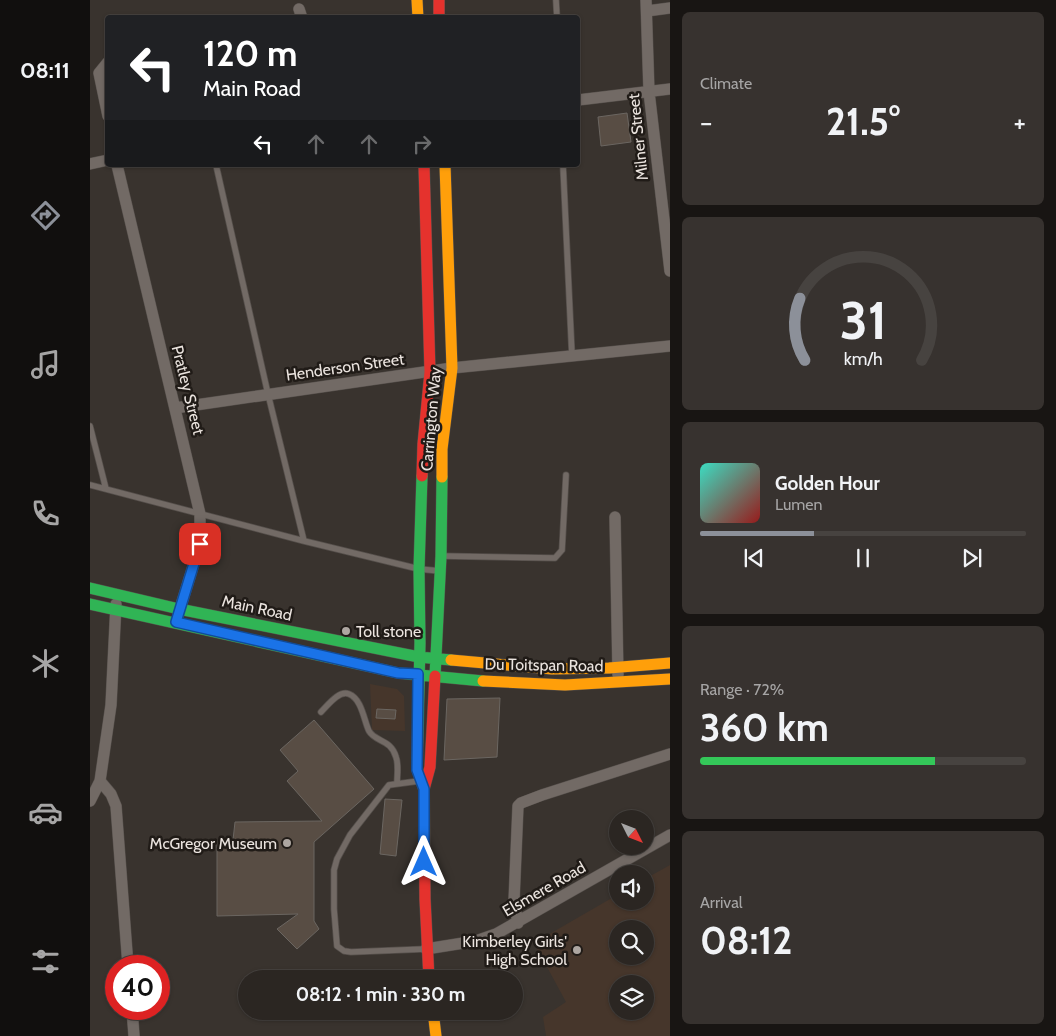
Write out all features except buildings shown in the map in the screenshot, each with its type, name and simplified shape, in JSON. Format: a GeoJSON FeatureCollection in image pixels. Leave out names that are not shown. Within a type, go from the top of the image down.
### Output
{"type":"FeatureCollection","features":[{"type":"Feature","properties":{"kind":"street"},"geometry":{"type":"LineString","coordinates":[[417,0],[418,15]]}},
{"type":"Feature","properties":{"kind":"street"},"geometry":{"type":"LineString","coordinates":[[438,0],[439,15]]}},
{"type":"Feature","properties":{"kind":"street"},"geometry":{"type":"LineString","coordinates":[[646,6],[670,8]]}},
{"type":"Feature","properties":{"kind":"street","name":"Milner Street"},"geometry":{"type":"LineString","coordinates":[[646,6],[649,92],[670,270]]}},
{"type":"Feature","properties":{"kind":"street"},"geometry":{"type":"LineString","coordinates":[[105,64],[99,73],[105,102]]}},
{"type":"Feature","properties":{"kind":"street"},"geometry":{"type":"LineString","coordinates":[[580,100],[670,89]]}},
{"type":"Feature","properties":{"kind":"street"},"geometry":{"type":"LineString","coordinates":[[90,164],[105,161]]}},
{"type":"Feature","properties":{"kind":"street","name":"Pratley Street"},"geometry":{"type":"LineString","coordinates":[[117,167],[200,514],[200,544],[176,622]]}},
{"type":"Feature","properties":{"kind":"street","name":"Carrington Way"},"geometry":{"type":"LineString","coordinates":[[424,167],[430,372],[423,444],[419,569],[417,770],[424,784]]}},
{"type":"Feature","properties":{"kind":"street","name":"Carrington Way"},"geometry":{"type":"LineString","coordinates":[[424,784],[430,767],[441,556],[442,449],[452,368],[445,167]]}},
{"type":"Feature","properties":{"kind":"street","name":"Henderson Street"},"geometry":{"type":"LineString","coordinates":[[175,408],[452,368],[670,346]]}},
{"type":"Feature","properties":{"kind":"street"},"geometry":{"type":"LineString","coordinates":[[615,517],[617,668],[620,682]]}},
{"type":"Feature","properties":{"kind":"street","name":"Main Road"},"geometry":{"type":"LineString","coordinates":[[90,588],[179,609],[419,657]]}},
{"type":"Feature","properties":{"kind":"street"},"geometry":{"type":"LineString","coordinates":[[90,801],[111,705],[116,609],[115,593]]}},
{"type":"Feature","properties":{"kind":"street","name":"Main Road"},"geometry":{"type":"LineString","coordinates":[[90,604],[398,673],[418,674]]}},
{"type":"Feature","properties":{"kind":"street","name":"Du Toitspan Road"},"geometry":{"type":"LineString","coordinates":[[419,657],[552,669],[617,668],[670,663]]}},
{"type":"Feature","properties":{"kind":"street","name":"Du Toitspan Road"},"geometry":{"type":"LineString","coordinates":[[418,674],[454,679],[581,685],[670,679]]}},
{"type":"Feature","properties":{"kind":"street"},"geometry":{"type":"LineString","coordinates":[[518,923],[514,901],[518,806],[542,795],[670,754]]}},
{"type":"Feature","properties":{"kind":"street"},"geometry":{"type":"LineString","coordinates":[[95,780],[111,794],[116,806],[127,955]]}},
{"type":"Feature","properties":{"kind":"street"},"geometry":{"type":"LineString","coordinates":[[424,784],[426,949],[428,970]]}},
{"type":"Feature","properties":{"kind":"street","name":"Elsmere Road"},"geometry":{"type":"LineString","coordinates":[[426,949],[487,938],[518,923],[670,835]]}},
{"type":"Feature","properties":{"kind":"street"},"geometry":{"type":"LineString","coordinates":[[133,1020],[134,1036]]}},
{"type":"Feature","properties":{"kind":"street"},"geometry":{"type":"LineString","coordinates":[[434,1020],[436,1036]]}},
{"type":"Feature","properties":{"kind":"lane"},"geometry":{"type":"LineString","coordinates":[[556,0],[557,15]]}},
{"type":"Feature","properties":{"kind":"lane"},"geometry":{"type":"LineString","coordinates":[[216,167],[268,394],[304,541]]}},
{"type":"Feature","properties":{"kind":"lane"},"geometry":{"type":"LineString","coordinates":[[563,167],[572,356]]}},
{"type":"Feature","properties":{"kind":"lane"},"geometry":{"type":"LineString","coordinates":[[90,426],[106,489]]}},
{"type":"Feature","properties":{"kind":"lane"},"geometry":{"type":"LineString","coordinates":[[441,556],[555,558],[562,550],[566,475]]}},
{"type":"Feature","properties":{"kind":"lane"},"geometry":{"type":"LineString","coordinates":[[90,485],[304,541],[419,569],[440,571]]}},
{"type":"Feature","properties":{"kind":"lane"},"geometry":{"type":"LineString","coordinates":[[321,712],[339,695],[346,694],[352,696],[359,704],[370,732],[375,738],[386,742],[396,756],[397,784]]}},
{"type":"Feature","properties":{"kind":"lane"},"geometry":{"type":"LineString","coordinates":[[424,784],[389,785],[383,790],[346,842],[337,859],[334,870],[334,910],[337,946],[344,951],[426,949]]}},
{"type":"Feature","properties":{"kind":"shaded area"},"geometry":{"type":"Polygon","coordinates":[[[370,684],[397,689],[404,696],[405,731],[372,730],[370,684]]]}},
{"type":"Feature","properties":{"kind":"shaded area","name":"Kimberley Girls' High School"},"geometry":{"type":"Polygon","coordinates":[[[670,865],[670,1036],[546,1036],[543,1017],[566,1002],[534,943],[609,900],[609,910],[654,910],[654,874],[670,865]]]}},
{"type":"Feature","properties":{"kind":"traffic: fast"},"geometry":{"type":"LineString","coordinates":[[422,476],[417,769],[424,789]]}},
{"type":"Feature","properties":{"kind":"traffic: fast"},"geometry":{"type":"LineString","coordinates":[[435,676],[441,556],[442,477]]}},
{"type":"Feature","properties":{"kind":"traffic: fast"},"geometry":{"type":"LineString","coordinates":[[90,588],[179,609],[419,657],[451,660]]}},
{"type":"Feature","properties":{"kind":"traffic: fast"},"geometry":{"type":"LineString","coordinates":[[90,604],[398,673],[483,681]]}},
{"type":"Feature","properties":{"kind":"traffic: slow"},"geometry":{"type":"LineString","coordinates":[[417,0],[418,15]]}},
{"type":"Feature","properties":{"kind":"traffic: slow"},"geometry":{"type":"LineString","coordinates":[[442,477],[442,449],[452,368],[445,167]]}},
{"type":"Feature","properties":{"kind":"traffic: slow"},"geometry":{"type":"LineString","coordinates":[[451,660],[552,669],[609,668],[670,663]]}},
{"type":"Feature","properties":{"kind":"traffic: slow"},"geometry":{"type":"LineString","coordinates":[[483,681],[565,685],[670,679]]}},
{"type":"Feature","properties":{"kind":"traffic: slow"},"geometry":{"type":"LineString","coordinates":[[434,1020],[436,1036]]}},
{"type":"Feature","properties":{"kind":"traffic: jam"},"geometry":{"type":"LineString","coordinates":[[439,0],[439,15]]}},
{"type":"Feature","properties":{"kind":"traffic: jam"},"geometry":{"type":"LineString","coordinates":[[422,476],[430,372],[424,167]]}},
{"type":"Feature","properties":{"kind":"traffic: jam"},"geometry":{"type":"LineString","coordinates":[[429,970],[425,899],[424,789],[430,767],[435,676]]}},
{"type":"Feature","properties":{"kind":"place","name":"Toll stone"},"geometry":{"type":"Point","coordinates":[346,631]}},
{"type":"Feature","properties":{"kind":"place","name":"McGregor Museum"},"geometry":{"type":"Point","coordinates":[287,843]}},
{"type":"Feature","properties":{"kind":"place","name":"Kimberley Girls' High School"},"geometry":{"type":"Point","coordinates":[577,950]}},
{"type":"Feature","properties":{"kind":"route"},"geometry":{"type":"LineString","coordinates":[[200,544],[176,622],[398,673],[418,674],[417,770],[424,789],[424,862]]}}]}
